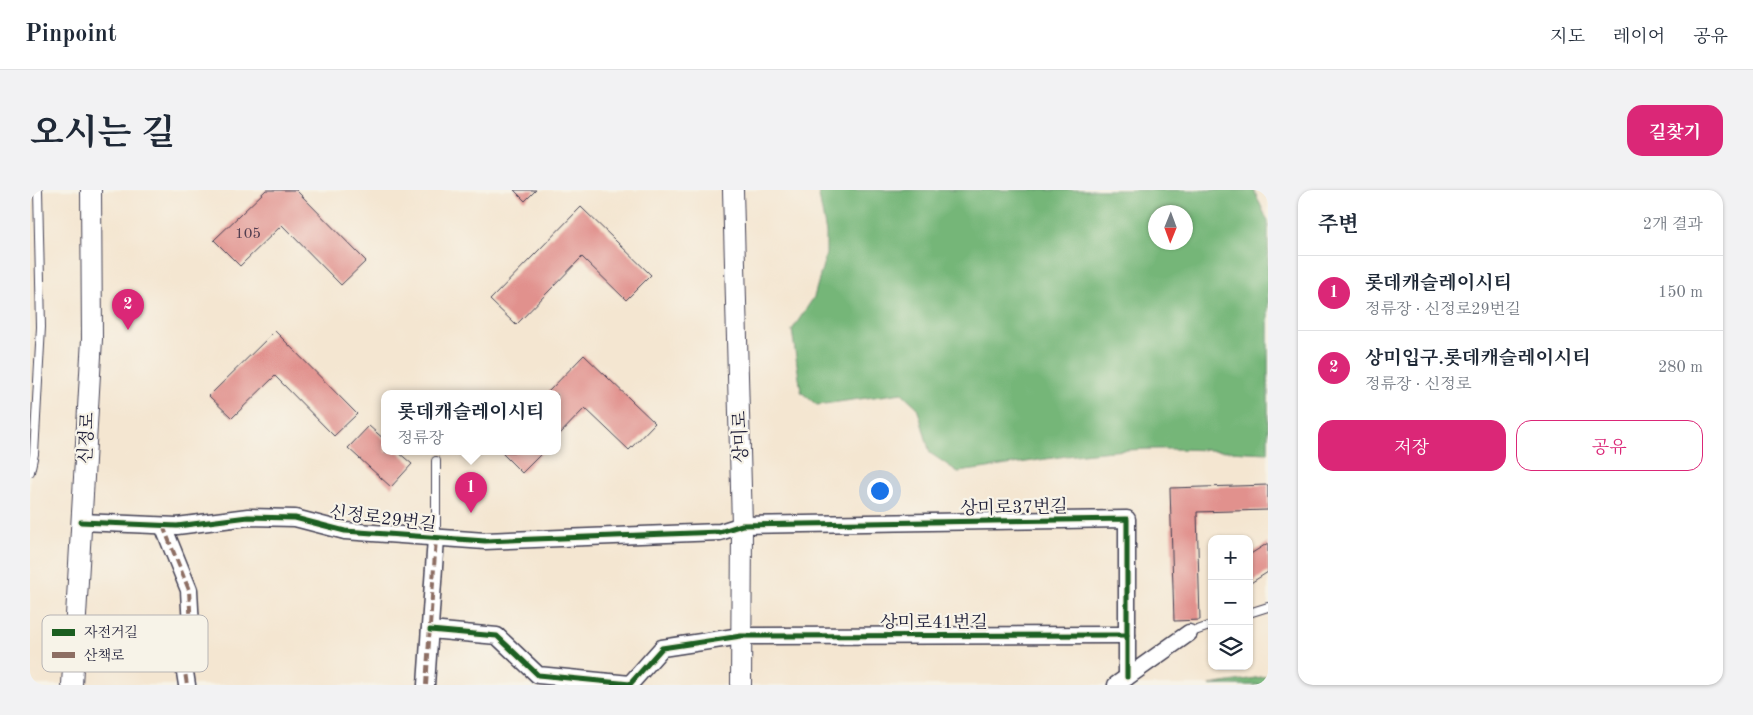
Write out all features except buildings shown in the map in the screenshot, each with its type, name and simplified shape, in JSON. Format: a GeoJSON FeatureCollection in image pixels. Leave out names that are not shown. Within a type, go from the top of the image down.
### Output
{"type":"FeatureCollection","features":[{"type":"Feature","properties":{"kind":"street","name":"신정로"},"geometry":{"type":"LineString","coordinates":[[76,615],[92,339],[91,190]]}},
{"type":"Feature","properties":{"kind":"street","name":"상미로"},"geometry":{"type":"LineString","coordinates":[[733,190],[742,525],[741,685]]}},
{"type":"Feature","properties":{"kind":"street","name":"신정로29번길"},"geometry":{"type":"LineString","coordinates":[[81,522],[177,526],[248,517],[295,518],[345,530],[485,541],[720,532],[742,525]]}},
{"type":"Feature","properties":{"kind":"street","name":"상미로37번길"},"geometry":{"type":"LineString","coordinates":[[742,525],[1127,518],[1127,635],[1122,681]]}},
{"type":"Feature","properties":{"kind":"street"},"geometry":{"type":"LineString","coordinates":[[163,526],[189,590],[190,615]]}},
{"type":"Feature","properties":{"kind":"street"},"geometry":{"type":"LineString","coordinates":[[426,685],[436,538]]}},
{"type":"Feature","properties":{"kind":"street","name":"상미로41번길"},"geometry":{"type":"LineString","coordinates":[[430,630],[497,636],[538,675],[630,684],[662,648],[741,636],[1127,635]]}},
{"type":"Feature","properties":{"kind":"street"},"geometry":{"type":"LineString","coordinates":[[1122,681],[1189,633]]}},
{"type":"Feature","properties":{"kind":"street","name":"신정로"},"geometry":{"type":"LineString","coordinates":[[72,685],[73,672]]}},
{"type":"Feature","properties":{"kind":"street"},"geometry":{"type":"LineString","coordinates":[[185,672],[187,685]]}},
{"type":"Feature","properties":{"kind":"lane"},"geometry":{"type":"LineString","coordinates":[[30,472],[34,454],[40,327],[38,190]]}},
{"type":"Feature","properties":{"kind":"lane"},"geometry":{"type":"LineString","coordinates":[[436,461],[436,538]]}},
{"type":"Feature","properties":{"kind":"lane"},"geometry":{"type":"LineString","coordinates":[[1253,612],[1268,607]]}},
{"type":"Feature","properties":{"kind":"lane"},"geometry":{"type":"LineString","coordinates":[[1189,633],[1208,627]]}},
{"type":"Feature","properties":{"kind":"green space"},"geometry":{"type":"Polygon","coordinates":[[[818,190],[1254,190],[1268,222],[1268,453],[1180,449],[1128,450],[1064,456],[958,472],[930,453],[917,407],[902,393],[817,405],[801,392],[792,330],[814,297],[826,254],[826,233],[818,190]]]}},
{"type":"Feature","properties":{"kind":"green space"},"geometry":{"type":"Polygon","coordinates":[[[1268,676],[1268,685],[1210,685],[1268,676]]]}},
{"type":"Feature","properties":{"kind":"marked path"},"geometry":{"type":"LineString","coordinates":[[163,526],[189,590],[190,615]]}},
{"type":"Feature","properties":{"kind":"marked path"},"geometry":{"type":"LineString","coordinates":[[426,685],[436,538]]}},
{"type":"Feature","properties":{"kind":"marked path"},"geometry":{"type":"LineString","coordinates":[[185,672],[187,685]]}},
{"type":"Feature","properties":{"kind":"cycle path"},"geometry":{"type":"LineString","coordinates":[[81,522],[177,526],[248,517],[295,518],[345,531],[485,541],[720,532],[742,525],[1127,519],[1127,677]]}},
{"type":"Feature","properties":{"kind":"cycle path"},"geometry":{"type":"LineString","coordinates":[[430,630],[497,636],[538,675],[630,684],[662,648],[741,636],[1127,635]]}},
{"type":"Feature","properties":{"kind":"place","name":"상미입구.롯데캐슬레이시티"},"geometry":{"type":"Point","coordinates":[128,330]}},
{"type":"Feature","properties":{"kind":"place","name":"롯데캐슬레이시티"},"geometry":{"type":"Point","coordinates":[471,513]}}]}
